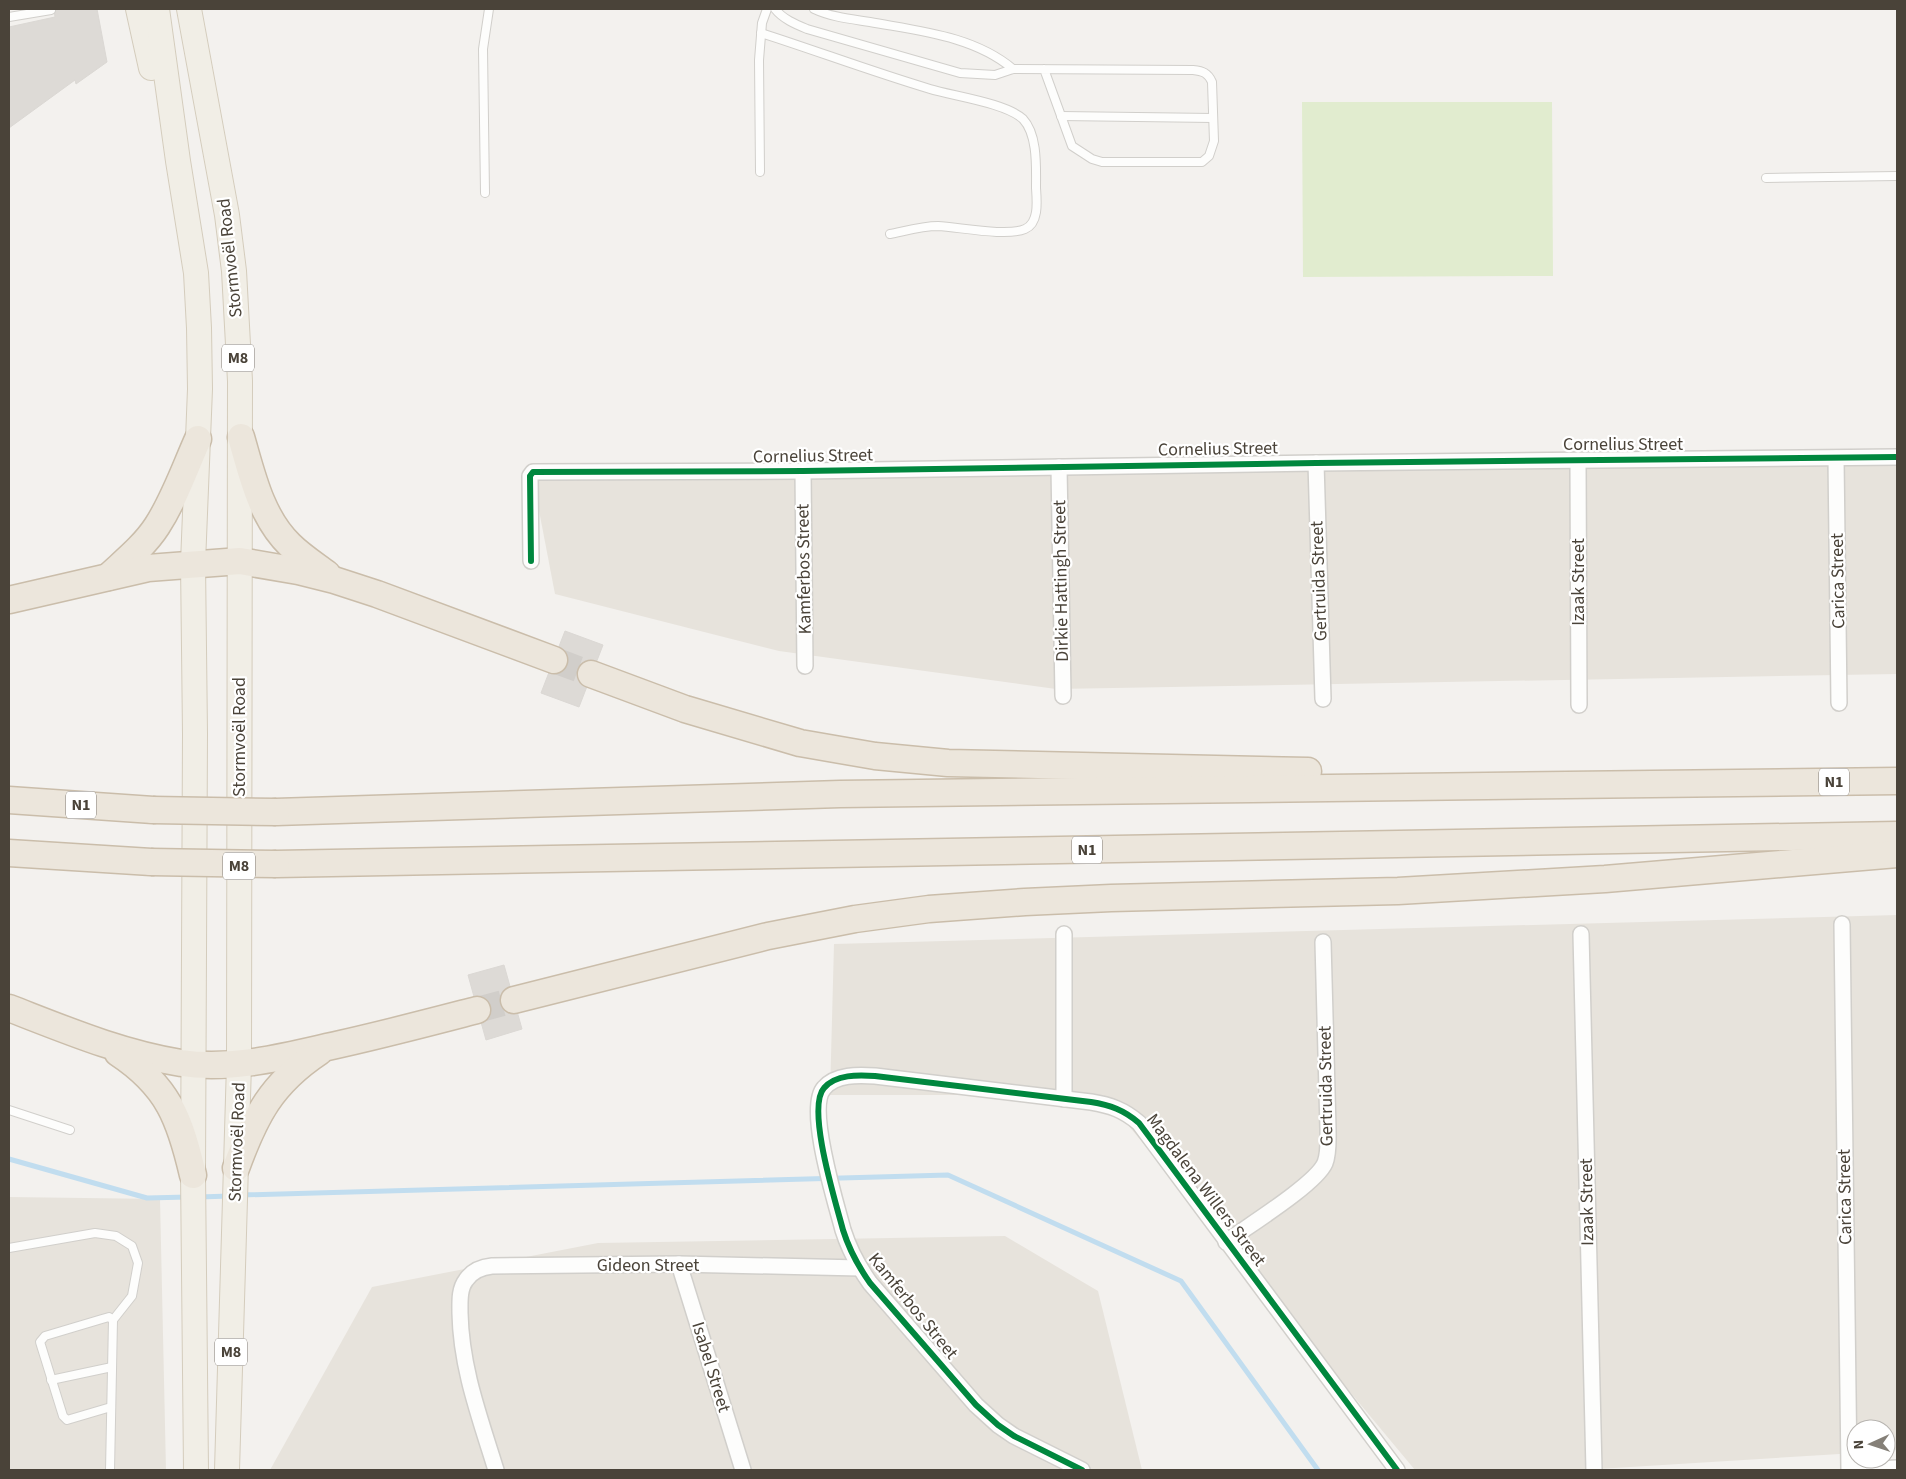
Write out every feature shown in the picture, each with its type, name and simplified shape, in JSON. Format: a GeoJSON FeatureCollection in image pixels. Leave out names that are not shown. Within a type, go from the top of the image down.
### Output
{"type":"FeatureCollection","features":[{"type":"Feature","properties":{"kind":"highway"},"geometry":{"type":"LineString","coordinates":[[241,437],[255,487],[279,533],[290,546],[334,580]]}},
{"type":"Feature","properties":{"kind":"highway"},"geometry":{"type":"LineString","coordinates":[[108,577],[144,542],[157,526],[170,503],[198,439]]}},
{"type":"Feature","properties":{"kind":"highway"},"geometry":{"type":"LineString","coordinates":[[9,600],[148,568],[193,563],[240,561],[298,571],[334,580],[377,594],[554,660]]}},
{"type":"Feature","properties":{"kind":"highway"},"geometry":{"type":"LineString","coordinates":[[592,674],[685,710],[800,743],[875,756],[948,763],[1771,782]]}},
{"type":"Feature","properties":{"kind":"highway","name":"N1"},"geometry":{"type":"LineString","coordinates":[[9,800],[153,810],[276,812],[840,794],[1897,781]]}},
{"type":"Feature","properties":{"kind":"highway","name":"N1"},"geometry":{"type":"LineString","coordinates":[[9,853],[151,862],[276,864],[1897,836]]}},
{"type":"Feature","properties":{"kind":"highway"},"geometry":{"type":"LineString","coordinates":[[514,1000],[768,936],[855,919],[929,909],[1083,899],[1398,891],[1605,879],[1897,854]]}},
{"type":"Feature","properties":{"kind":"highway"},"geometry":{"type":"LineString","coordinates":[[9,1008],[108,1046],[153,1057],[194,1064],[239,1064],[274,1059],[478,1010]]}},
{"type":"Feature","properties":{"kind":"highway"},"geometry":{"type":"LineString","coordinates":[[108,1046],[144,1072],[163,1094],[183,1133],[193,1177]]}},
{"type":"Feature","properties":{"kind":"highway"},"geometry":{"type":"LineString","coordinates":[[236,1170],[254,1123],[271,1094],[295,1069],[325,1048]]}},
{"type":"Feature","properties":{"kind":"main road"},"geometry":{"type":"LineString","coordinates":[[138,9],[162,120],[178,161]]}},
{"type":"Feature","properties":{"kind":"main road","name":"Stormvoël Road"},"geometry":{"type":"LineString","coordinates":[[157,9],[196,273],[199,337],[198,439],[193,563],[195,734],[193,1177],[196,1470]]}},
{"type":"Feature","properties":{"kind":"main road","name":"Stormvoël Road"},"geometry":{"type":"LineString","coordinates":[[189,9],[219,166],[234,271],[241,437],[239,1064],[227,1470]]}},
{"type":"Feature","properties":{"kind":"street","name":"Cornelius Street"},"geometry":{"type":"LineString","coordinates":[[531,561],[530,476],[531,473],[540,472],[803,471],[1897,457]]}},
{"type":"Feature","properties":{"kind":"street","name":"Carica Street"},"geometry":{"type":"LineString","coordinates":[[1836,458],[1839,703]]}},
{"type":"Feature","properties":{"kind":"street","name":"Izaak Street"},"geometry":{"type":"LineString","coordinates":[[1578,460],[1579,705]]}},
{"type":"Feature","properties":{"kind":"street","name":"Gertruida Street"},"geometry":{"type":"LineString","coordinates":[[1316,463],[1323,699]]}},
{"type":"Feature","properties":{"kind":"street","name":"Dirkie Hattingh Street"},"geometry":{"type":"LineString","coordinates":[[1059,467],[1063,696]]}},
{"type":"Feature","properties":{"kind":"street","name":"Kamferbos Street"},"geometry":{"type":"LineString","coordinates":[[803,471],[805,666]]}},
{"type":"Feature","properties":{"kind":"street","name":"Carica Street"},"geometry":{"type":"LineString","coordinates":[[1842,924],[1849,1470]]}},
{"type":"Feature","properties":{"kind":"street"},"geometry":{"type":"LineString","coordinates":[[1064,934],[1064,1099]]}},
{"type":"Feature","properties":{"kind":"street","name":"Izaak Street"},"geometry":{"type":"LineString","coordinates":[[1581,934],[1594,1470]]}},
{"type":"Feature","properties":{"kind":"street","name":"Gertruida Street"},"geometry":{"type":"LineString","coordinates":[[1226,1242],[1316,1176],[1324,1164],[1327,1155],[1323,942]]}},
{"type":"Feature","properties":{"kind":"street","name":"Magdalena Willers Street"},"geometry":{"type":"LineString","coordinates":[[819,1096],[823,1089],[833,1081],[848,1076],[863,1076],[1105,1104],[1131,1116],[1397,1470]]}},
{"type":"Feature","properties":{"kind":"street","name":"Kamferbos Street"},"geometry":{"type":"LineString","coordinates":[[819,1096],[819,1125],[843,1230],[860,1268],[870,1283],[990,1418],[1022,1441],[1082,1470]]}},
{"type":"Feature","properties":{"kind":"street","name":"Gideon Street"},"geometry":{"type":"LineString","coordinates":[[496,1470],[467,1377],[460,1336],[461,1289],[466,1278],[476,1270],[486,1267],[679,1264],[860,1268]]}},
{"type":"Feature","properties":{"kind":"street","name":"Isabel Street"},"geometry":{"type":"LineString","coordinates":[[679,1264],[742,1470]]}},
{"type":"Feature","properties":{"kind":"street"},"geometry":{"type":"LineString","coordinates":[[1857,1470],[1897,1468]]}},
{"type":"Feature","properties":{"kind":"lane"},"geometry":{"type":"LineString","coordinates":[[485,193],[483,49],[489,9]]}},
{"type":"Feature","properties":{"kind":"lane"},"geometry":{"type":"LineString","coordinates":[[760,172],[759,60],[761,33],[767,9]]}},
{"type":"Feature","properties":{"kind":"lane"},"geometry":{"type":"LineString","coordinates":[[775,9],[793,24],[807,29],[960,73],[995,75],[1013,69],[1044,69],[1201,70],[1209,75],[1212,82],[1212,149],[1209,156],[1202,162],[1102,162],[1092,159],[1072,146],[1044,69]]}},
{"type":"Feature","properties":{"kind":"lane"},"geometry":{"type":"LineString","coordinates":[[814,9],[846,18],[960,40],[991,53],[1013,69]]}},
{"type":"Feature","properties":{"kind":"lane"},"geometry":{"type":"LineString","coordinates":[[9,17],[51,10]]}},
{"type":"Feature","properties":{"kind":"lane"},"geometry":{"type":"LineString","coordinates":[[761,33],[930,89],[1004,108],[1023,120],[1029,128],[1033,142],[1037,205],[1035,217],[1027,228],[1004,232],[931,226],[890,234]]}},
{"type":"Feature","properties":{"kind":"lane"},"geometry":{"type":"LineString","coordinates":[[1062,116],[1213,118]]}},
{"type":"Feature","properties":{"kind":"lane"},"geometry":{"type":"LineString","coordinates":[[1766,178],[1897,176]]}},
{"type":"Feature","properties":{"kind":"lane"},"geometry":{"type":"LineString","coordinates":[[9,1110],[70,1130]]}},
{"type":"Feature","properties":{"kind":"lane"},"geometry":{"type":"LineString","coordinates":[[9,1248],[95,1233],[116,1236],[132,1246],[138,1263],[132,1296],[113,1320],[110,1470]]}},
{"type":"Feature","properties":{"kind":"lane"},"geometry":{"type":"LineString","coordinates":[[111,1407],[67,1420],[63,1416],[40,1342],[45,1336],[102,1318],[109,1317],[113,1320]]}},
{"type":"Feature","properties":{"kind":"lane"},"geometry":{"type":"LineString","coordinates":[[51,1380],[112,1367]]}},
{"type":"Feature","properties":{"kind":"shaded area"},"geometry":{"type":"Polygon","coordinates":[[[1897,453],[1897,674],[1056,689],[779,651],[555,594],[532,474],[1897,453]]]}},
{"type":"Feature","properties":{"kind":"shaded area"},"geometry":{"type":"Polygon","coordinates":[[[1897,915],[1897,1450],[1896,1419],[1846,1419],[1846,1454],[1582,1470],[1415,1470],[1103,1095],[830,1095],[834,944],[1897,915]]]}},
{"type":"Feature","properties":{"kind":"shaded area"},"geometry":{"type":"Polygon","coordinates":[[[9,1197],[160,1199],[166,1470],[9,1470],[9,1197]]]}},
{"type":"Feature","properties":{"kind":"shaded area"},"geometry":{"type":"Polygon","coordinates":[[[1005,1236],[1098,1291],[1142,1470],[270,1470],[372,1287],[598,1243],[1005,1236]]]}},
{"type":"Feature","properties":{"kind":"green space"},"geometry":{"type":"Polygon","coordinates":[[[1302,102],[1552,102],[1553,276],[1303,277],[1302,102]]]}},
{"type":"Feature","properties":{"kind":"building"},"geometry":{"type":"Polygon","coordinates":[[[54,9],[97,9],[107,62],[76,84],[75,80],[9,128],[9,27],[55,17],[54,9]]]}},
{"type":"Feature","properties":{"kind":"building"},"geometry":{"type":"Polygon","coordinates":[[[565,631],[603,645],[579,707],[541,693],[565,631]]]}},
{"type":"Feature","properties":{"kind":"building"},"geometry":{"type":"Polygon","coordinates":[[[504,965],[522,1029],[486,1040],[468,975],[504,965]]]}},
{"type":"Feature","properties":{"kind":"waterway"},"geometry":{"type":"LineString","coordinates":[[9,1159],[147,1198],[188,1197]]}},
{"type":"Feature","properties":{"kind":"waterway"},"geometry":{"type":"LineString","coordinates":[[241,1195],[948,1175],[1181,1281],[1318,1470]]}},
{"type":"Feature","properties":{"kind":"waterway"},"geometry":{"type":"LineString","coordinates":[[199,1197],[230,1196]]}},
{"type":"Feature","properties":{"kind":"tunnel"},"geometry":{"type":"LineString","coordinates":[[554,660],[591,674]]}},
{"type":"Feature","properties":{"kind":"tunnel"},"geometry":{"type":"LineString","coordinates":[[477,1010],[514,1000]]}},
{"type":"Feature","properties":{"kind":"cycle path"},"geometry":{"type":"LineString","coordinates":[[531,561],[530,476],[533,472],[803,471],[1897,457]]}},
{"type":"Feature","properties":{"kind":"cycle path"},"geometry":{"type":"LineString","coordinates":[[1082,1470],[1014,1436],[998,1425],[976,1405],[866,1277],[845,1237],[824,1156],[818,1115],[819,1099],[824,1088],[829,1083],[848,1076],[875,1076],[1091,1102],[1111,1107],[1128,1115],[1139,1123],[1397,1470]]}}]}
